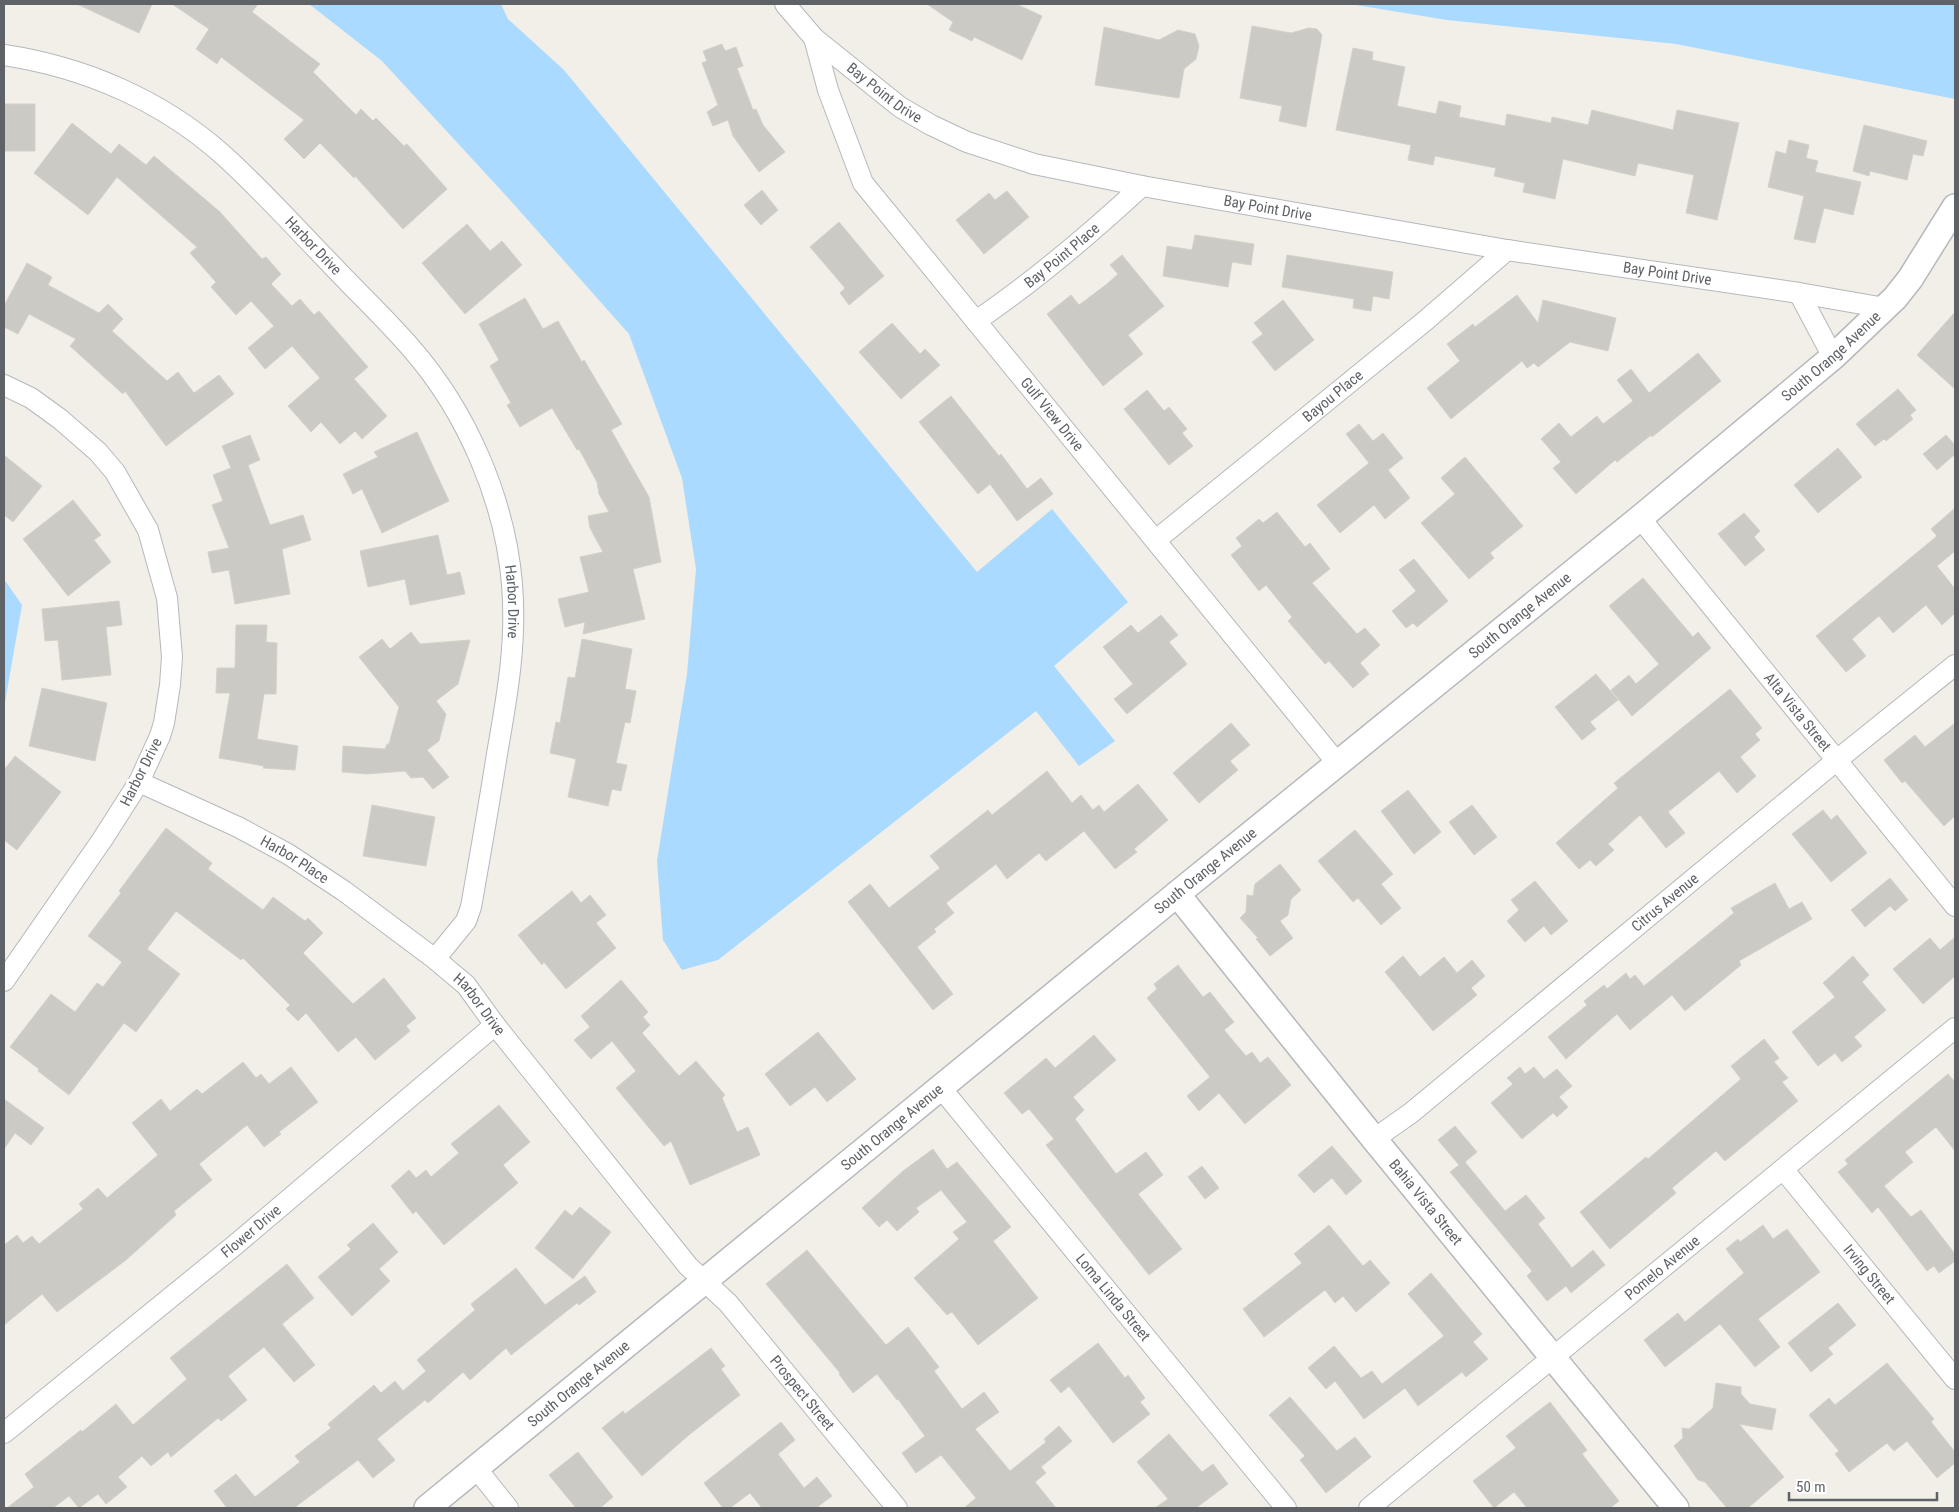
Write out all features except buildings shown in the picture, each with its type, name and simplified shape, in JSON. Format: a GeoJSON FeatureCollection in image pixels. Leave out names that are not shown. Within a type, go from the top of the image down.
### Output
{"type":"FeatureCollection","features":[{"type":"Feature","properties":{"kind":"street","name":"Bay Point Drive"},"geometry":{"type":"LineString","coordinates":[[785,4],[814,38],[900,107],[931,125],[967,142],[1034,164],[1142,186],[1507,250],[1800,293],[1885,308]]}},
{"type":"Feature","properties":{"kind":"street","name":"Gulf View Drive"},"geometry":{"type":"LineString","coordinates":[[814,38],[828,90],[863,183],[1338,764]]}},
{"type":"Feature","properties":{"kind":"street","name":"Harbor Drive"},"geometry":{"type":"LineString","coordinates":[[4,55],[32,59],[110,83],[169,115],[222,153],[412,348],[449,401],[465,428],[480,460],[501,521],[512,584],[514,626],[511,674],[471,907],[466,922],[435,959],[466,985],[495,1025],[688,1266],[706,1280]]}},
{"type":"Feature","properties":{"kind":"street","name":"Bay Point Place"},"geometry":{"type":"LineString","coordinates":[[976,321],[1002,304],[1103,222],[1142,186]]}},
{"type":"Feature","properties":{"kind":"street","name":"South Orange Avenue"},"geometry":{"type":"LineString","coordinates":[[427,1508],[1640,518],[1833,357],[1885,308],[1910,279],[1955,207]]}},
{"type":"Feature","properties":{"kind":"street","name":"Bayou Place"},"geometry":{"type":"LineString","coordinates":[[1156,540],[1417,327],[1507,250]]}},
{"type":"Feature","properties":{"kind":"street"},"geometry":{"type":"LineString","coordinates":[[1800,293],[1833,357]]}},
{"type":"Feature","properties":{"kind":"street","name":"Harbor Drive"},"geometry":{"type":"LineString","coordinates":[[4,385],[31,398],[60,419],[98,452],[115,472],[148,530],[167,598],[171,626],[172,657],[164,723],[139,782],[102,840],[4,981]]}},
{"type":"Feature","properties":{"kind":"street","name":"Alta Vista Street"},"geometry":{"type":"LineString","coordinates":[[1640,518],[1955,906]]}},
{"type":"Feature","properties":{"kind":"street","name":"Citrus Avenue"},"geometry":{"type":"LineString","coordinates":[[1374,1139],[1410,1113],[1837,760],[1955,665]]}},
{"type":"Feature","properties":{"kind":"street","name":"Harbor Place"},"geometry":{"type":"LineString","coordinates":[[139,782],[238,827],[288,854],[344,891],[435,959]]}},
{"type":"Feature","properties":{"kind":"street","name":"Bahia Vista Street"},"geometry":{"type":"LineString","coordinates":[[1177,894],[1374,1139],[1676,1508]]}},
{"type":"Feature","properties":{"kind":"street","name":"Flower Drive"},"geometry":{"type":"LineString","coordinates":[[4,1433],[235,1245],[495,1025]]}},
{"type":"Feature","properties":{"kind":"street","name":"Pomelo Avenue"},"geometry":{"type":"LineString","coordinates":[[1369,1508],[1955,1028]]}},
{"type":"Feature","properties":{"kind":"street","name":"Loma Linda Street"},"geometry":{"type":"LineString","coordinates":[[941,1088],[1286,1508]]}},
{"type":"Feature","properties":{"kind":"street","name":"Irving Street"},"geometry":{"type":"LineString","coordinates":[[1783,1169],[1955,1380]]}},
{"type":"Feature","properties":{"kind":"street","name":"Prospect Street"},"geometry":{"type":"LineString","coordinates":[[706,1280],[728,1303],[897,1508]]}},
{"type":"Feature","properties":{"kind":"street"},"geometry":{"type":"LineString","coordinates":[[476,1468],[508,1508]]}},
{"type":"Feature","properties":{"kind":"water"},"geometry":{"type":"Polygon","coordinates":[[[309,4],[501,4],[508,19],[564,70],[977,572],[1052,509],[1128,602],[1054,666],[1115,741],[1079,766],[1036,711],[718,960],[682,970],[663,940],[657,861],[687,674],[696,569],[682,478],[629,334],[510,200],[382,61],[309,4]]]}},
{"type":"Feature","properties":{"kind":"water"},"geometry":{"type":"Polygon","coordinates":[[[1350,4],[1955,4],[1955,99],[1676,44],[1447,20],[1350,4]]]}},
{"type":"Feature","properties":{"kind":"water"},"geometry":{"type":"Polygon","coordinates":[[[4,579],[22,605],[4,708],[4,579]]]}}]}
